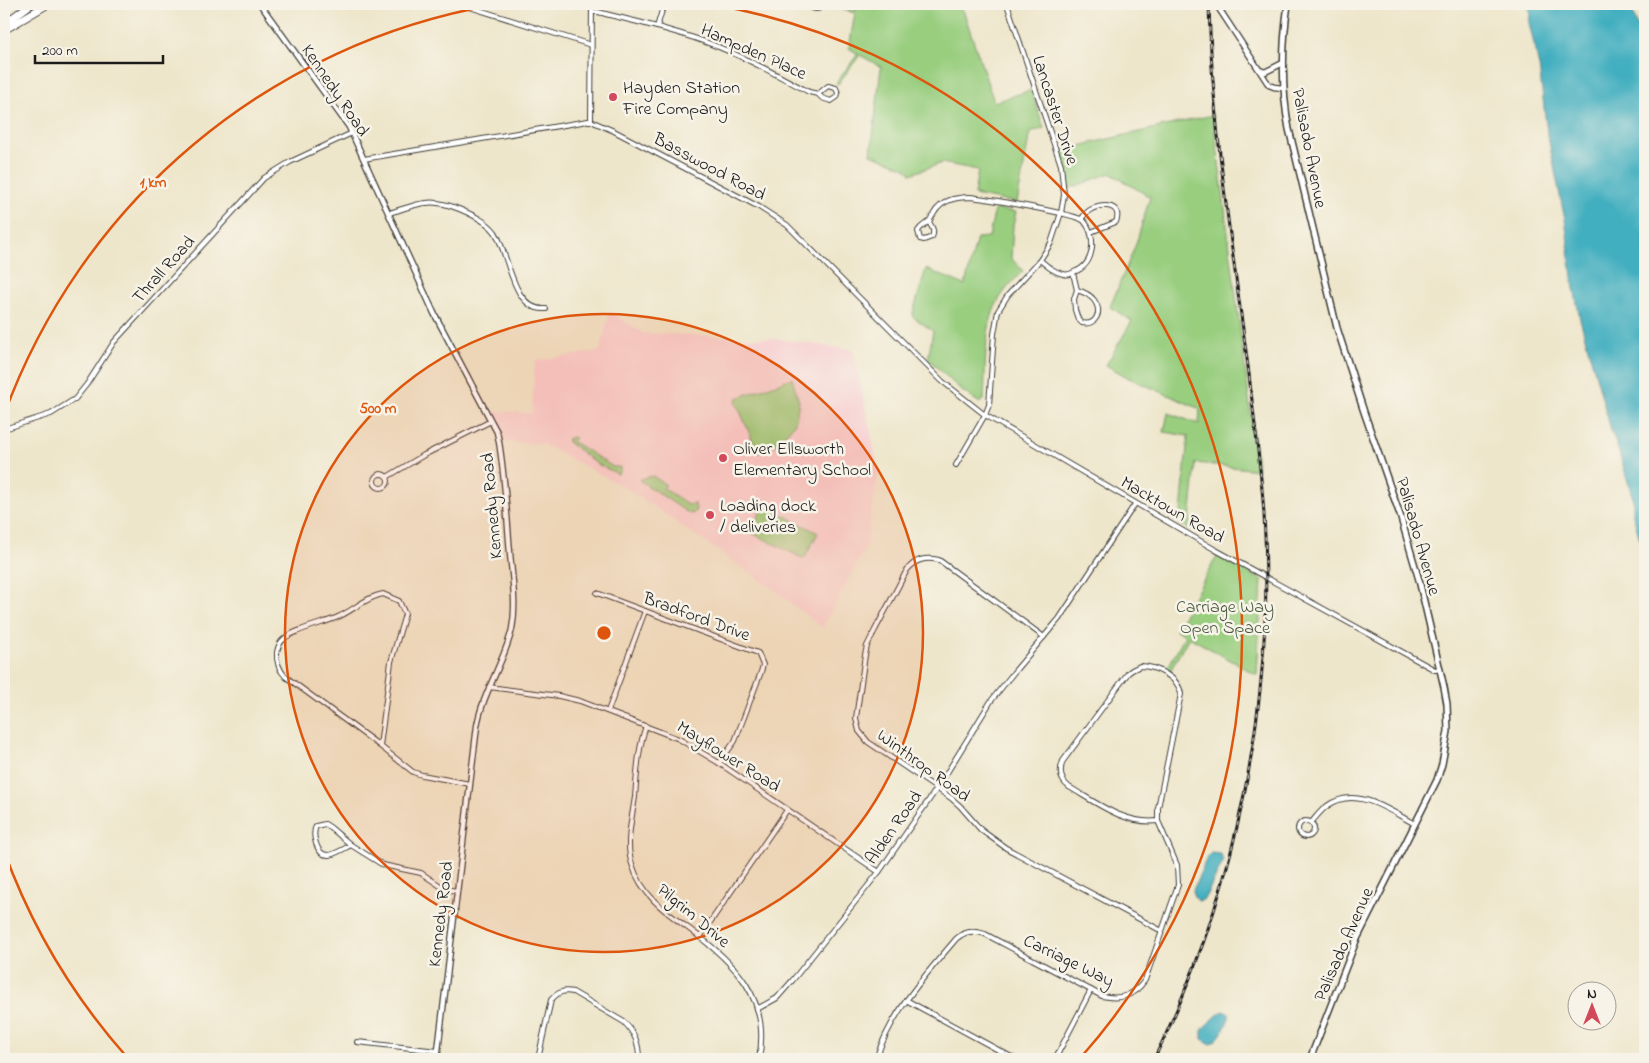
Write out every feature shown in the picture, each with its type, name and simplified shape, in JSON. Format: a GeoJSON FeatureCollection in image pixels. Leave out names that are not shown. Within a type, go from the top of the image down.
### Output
{"type":"FeatureCollection","features":[{"type":"Feature","properties":{"kind":"highway"},"geometry":{"type":"LineString","coordinates":[[4,24],[31,4]]}},
{"type":"Feature","properties":{"kind":"highway"},"geometry":{"type":"LineString","coordinates":[[4,30],[48,4]]}},
{"type":"Feature","properties":{"kind":"main road","name":"Palisado Avenue"},"geometry":{"type":"LineString","coordinates":[[1288,4],[1283,88],[1285,110],[1295,159],[1337,328],[1400,515],[1419,580],[1447,704],[1448,726],[1446,747],[1437,780],[1356,941],[1310,1059]]}},
{"type":"Feature","properties":{"kind":"street","name":"Kennedy Road"},"geometry":{"type":"LineString","coordinates":[[260,4],[352,133],[434,313],[491,421],[496,432],[501,454],[514,618],[510,637],[479,712],[476,726],[437,1059]]}},
{"type":"Feature","properties":{"kind":"street"},"geometry":{"type":"LineString","coordinates":[[460,4],[591,45]]}},
{"type":"Feature","properties":{"kind":"street"},"geometry":{"type":"LineString","coordinates":[[364,159],[591,121],[592,4]]}},
{"type":"Feature","properties":{"kind":"street"},"geometry":{"type":"LineString","coordinates":[[657,27],[664,4]]}},
{"type":"Feature","properties":{"kind":"street"},"geometry":{"type":"LineString","coordinates":[[809,4],[815,9],[820,8],[823,4]]}},
{"type":"Feature","properties":{"kind":"street","name":"Lancaster Drive"},"geometry":{"type":"LineString","coordinates":[[956,465],[989,405],[994,334],[998,311],[1008,295],[1040,260],[1051,243],[1061,213],[1064,195],[1061,165],[1007,4]]}},
{"type":"Feature","properties":{"kind":"street"},"geometry":{"type":"LineString","coordinates":[[1216,4],[1271,86],[1283,88]]}},
{"type":"Feature","properties":{"kind":"street","name":"Hampden Place"},"geometry":{"type":"LineString","coordinates":[[592,12],[657,27],[715,45],[831,101],[837,98],[838,93],[836,88],[828,86],[818,94]]}},
{"type":"Feature","properties":{"kind":"street"},"geometry":{"type":"LineString","coordinates":[[1260,70],[1266,72],[1283,63]]}},
{"type":"Feature","properties":{"kind":"street","name":"Basswood Road"},"geometry":{"type":"LineString","coordinates":[[591,121],[725,188],[787,225],[908,346]]}},
{"type":"Feature","properties":{"kind":"street","name":"Thrall Road"},"geometry":{"type":"LineString","coordinates":[[4,429],[51,414],[75,399],[114,342],[264,178],[282,166],[352,133]]}},
{"type":"Feature","properties":{"kind":"street"},"geometry":{"type":"LineString","coordinates":[[929,222],[934,234],[932,237],[924,240],[920,238],[919,228],[929,222],[933,214],[944,203],[963,197],[1082,218],[1091,232],[1092,251],[1089,259],[1079,270],[1067,274],[1056,272],[1040,260]]}},
{"type":"Feature","properties":{"kind":"street"},"geometry":{"type":"LineString","coordinates":[[389,213],[426,202],[437,202],[450,205],[487,223],[500,242],[522,297],[533,308],[538,310],[546,309]]}},
{"type":"Feature","properties":{"kind":"street"},"geometry":{"type":"LineString","coordinates":[[1082,218],[1088,211],[1101,206],[1111,206],[1118,213],[1116,222],[1091,232]]}},
{"type":"Feature","properties":{"kind":"street"},"geometry":{"type":"LineString","coordinates":[[1073,273],[1077,290],[1074,299],[1078,319],[1082,322],[1092,323],[1098,316],[1095,302],[1085,293],[1077,290]]}},
{"type":"Feature","properties":{"kind":"street","name":"Macktown Road"},"geometry":{"type":"LineString","coordinates":[[908,346],[942,381],[985,415],[1214,549],[1435,670],[1440,669]]}},
{"type":"Feature","properties":{"kind":"street"},"geometry":{"type":"LineString","coordinates":[[387,477],[430,452],[491,421]]}},
{"type":"Feature","properties":{"kind":"street","name":"Alden Road"},"geometry":{"type":"LineString","coordinates":[[757,1009],[777,998],[879,872],[937,789],[995,696],[1073,600],[1135,504]]}},
{"type":"Feature","properties":{"kind":"street","name":"Winthrop Road"},"geometry":{"type":"LineString","coordinates":[[1044,637],[939,560],[923,558],[914,562],[907,570],[867,646],[856,711],[856,724],[861,736],[868,742],[960,806],[981,830],[1006,848],[1162,931]]}},
{"type":"Feature","properties":{"kind":"street","name":"Bradford Drive"},"geometry":{"type":"LineString","coordinates":[[597,593],[758,653],[761,657],[762,672],[739,731],[735,741],[719,763]]}},
{"type":"Feature","properties":{"kind":"street"},"geometry":{"type":"LineString","coordinates":[[380,746],[391,662],[405,614],[399,601],[383,594],[374,596],[331,620],[284,638],[276,657],[281,672],[412,772],[422,776],[470,784]]}},
{"type":"Feature","properties":{"kind":"street"},"geometry":{"type":"LineString","coordinates":[[608,711],[645,611]]}},
{"type":"Feature","properties":{"kind":"street","name":"Carriage Way"},"geometry":{"type":"LineString","coordinates":[[876,1059],[888,1029],[906,1000],[963,933],[978,931],[985,934],[1102,996],[1119,998],[1131,995],[1145,980],[1178,885],[1177,865],[1158,821],[1158,808],[1181,694],[1176,682],[1171,678],[1151,667],[1140,666],[1132,670],[1111,695],[1063,761],[1061,772],[1062,778],[1069,787],[1124,818],[1139,821],[1158,821]]}},
{"type":"Feature","properties":{"kind":"street","name":"Mayflower Road"},"geometry":{"type":"LineString","coordinates":[[489,687],[560,696],[580,701],[679,739],[719,763],[879,872]]}},
{"type":"Feature","properties":{"kind":"street","name":"Pilgrim Drive"},"geometry":{"type":"LineString","coordinates":[[646,726],[640,747],[631,824],[631,863],[640,885],[650,899],[700,937],[739,972],[751,992],[757,1009],[761,1029],[760,1059]]}},
{"type":"Feature","properties":{"kind":"street"},"geometry":{"type":"LineString","coordinates":[[1311,823],[1330,804],[1342,799],[1355,797],[1372,801],[1415,824]]}},
{"type":"Feature","properties":{"kind":"street"},"geometry":{"type":"LineString","coordinates":[[700,937],[787,810]]}},
{"type":"Feature","properties":{"kind":"street"},"geometry":{"type":"LineString","coordinates":[[1303,821],[1311,823],[1314,828],[1313,834],[1308,837],[1301,836],[1298,832],[1299,824],[1303,821]]}},
{"type":"Feature","properties":{"kind":"street"},"geometry":{"type":"LineString","coordinates":[[351,845],[326,855],[321,852],[314,838],[314,828],[325,824],[351,845],[383,865],[421,874],[445,889],[457,892]]}},
{"type":"Feature","properties":{"kind":"street"},"geometry":{"type":"LineString","coordinates":[[538,1059],[552,1000],[558,992],[567,990],[624,1022],[631,1028],[637,1040],[639,1059]]}},
{"type":"Feature","properties":{"kind":"street"},"geometry":{"type":"LineString","coordinates":[[1055,1059],[1091,990]]}},
{"type":"Feature","properties":{"kind":"street"},"geometry":{"type":"LineString","coordinates":[[906,1000],[1015,1059]]}},
{"type":"Feature","properties":{"kind":"street"},"geometry":{"type":"LineString","coordinates":[[358,1042],[438,1051]]}},
{"type":"Feature","properties":{"kind":"shaded area","name":"Oliver Ellsworth Elementary School"},"geometry":{"type":"Polygon","coordinates":[[[610,312],[643,333],[780,339],[853,350],[879,472],[865,549],[822,628],[776,591],[628,489],[543,444],[505,442],[491,411],[532,413],[535,361],[600,351],[610,312]]]}},
{"type":"Feature","properties":{"kind":"green space"},"geometry":{"type":"Polygon","coordinates":[[[829,4],[856,11],[857,4],[961,4],[994,102],[1031,90],[1044,128],[1030,133],[1017,203],[974,195],[978,170],[942,163],[911,174],[906,168],[871,154],[881,67],[860,55],[838,84],[836,83],[858,54],[849,48],[855,13],[828,6],[829,4]]]}},
{"type":"Feature","properties":{"kind":"green space"},"geometry":{"type":"Polygon","coordinates":[[[1213,115],[1258,470],[1196,463],[1189,529],[1180,524],[1188,436],[1164,432],[1168,413],[1199,424],[1200,409],[1129,378],[1106,365],[1132,321],[1110,307],[1136,244],[1150,197],[1110,173],[1068,189],[1062,151],[1213,115]]]}},
{"type":"Feature","properties":{"kind":"green space"},"geometry":{"type":"Polygon","coordinates":[[[995,209],[1016,212],[1011,258],[1023,271],[998,301],[993,312],[986,349],[984,400],[980,403],[962,391],[928,359],[933,331],[912,316],[926,269],[965,285],[977,238],[989,237],[995,209]]]}},
{"type":"Feature","properties":{"kind":"green space"},"geometry":{"type":"Polygon","coordinates":[[[792,378],[799,402],[795,423],[778,443],[758,453],[736,402],[737,398],[792,378]]]}},
{"type":"Feature","properties":{"kind":"green space"},"geometry":{"type":"Polygon","coordinates":[[[575,438],[572,441],[613,467],[620,467],[620,472],[618,474],[597,464],[568,442],[567,439],[575,438]]]}},
{"type":"Feature","properties":{"kind":"green space"},"geometry":{"type":"Polygon","coordinates":[[[653,476],[666,485],[663,488],[689,505],[694,503],[695,512],[692,514],[688,513],[639,480],[653,476]]]}},
{"type":"Feature","properties":{"kind":"green space"},"geometry":{"type":"Polygon","coordinates":[[[764,505],[818,533],[804,559],[750,532],[764,505]]]}},
{"type":"Feature","properties":{"kind":"green space","name":"Carriage Way Open Space"},"geometry":{"type":"Polygon","coordinates":[[[1217,556],[1262,580],[1257,675],[1189,637],[1170,671],[1167,669],[1185,635],[1176,630],[1217,556]]]}},
{"type":"Feature","properties":{"kind":"water"},"geometry":{"type":"Polygon","coordinates":[[[1527,4],[1630,4],[1638,29],[1645,42],[1645,583],[1641,543],[1633,515],[1633,498],[1611,430],[1580,319],[1572,278],[1566,225],[1547,132],[1539,66],[1529,23],[1530,15],[1527,4]]]}},
{"type":"Feature","properties":{"kind":"water"},"geometry":{"type":"Polygon","coordinates":[[[1211,853],[1221,854],[1223,862],[1206,896],[1203,900],[1198,901],[1194,897],[1193,890],[1207,857],[1211,853]]]}},
{"type":"Feature","properties":{"kind":"water"},"geometry":{"type":"Polygon","coordinates":[[[1222,1011],[1230,1015],[1223,1031],[1211,1044],[1202,1039],[1202,1029],[1222,1011]]]}},
{"type":"Feature","properties":{"kind":"railway"},"geometry":{"type":"LineString","coordinates":[[1154,1059],[1183,995],[1208,930],[1228,862],[1244,794],[1256,724],[1263,654],[1266,584],[1263,496],[1219,143],[1214,97],[1209,4]]}},
{"type":"Feature","properties":{"kind":"place","name":"Hayden Station Fire Company"},"geometry":{"type":"Point","coordinates":[613,97]}},
{"type":"Feature","properties":{"kind":"place","name":"Oliver Ellsworth Elementary School"},"geometry":{"type":"Point","coordinates":[723,458]}},
{"type":"Feature","properties":{"kind":"place","name":"Loading dock / deliveries"},"geometry":{"type":"Point","coordinates":[710,515]}}]}
